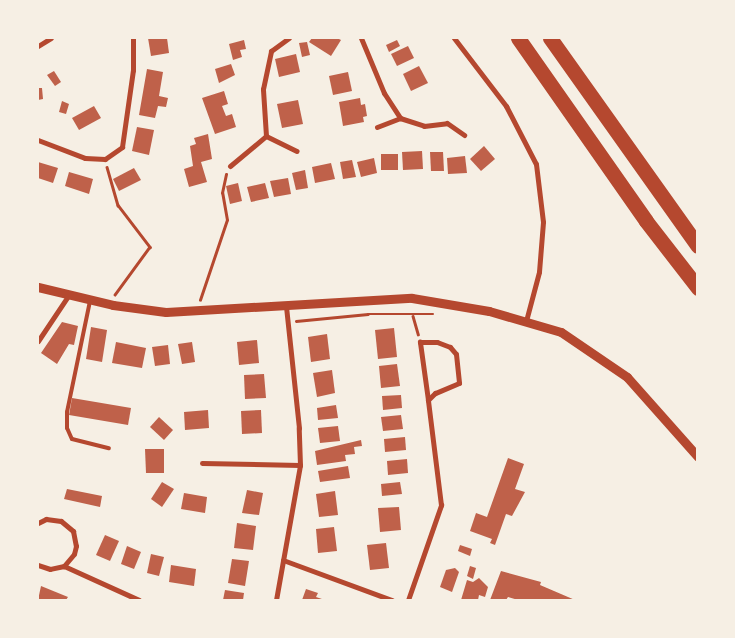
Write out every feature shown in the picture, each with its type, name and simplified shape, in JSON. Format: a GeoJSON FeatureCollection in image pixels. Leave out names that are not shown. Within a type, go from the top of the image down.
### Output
{"type":"FeatureCollection","features":[{"type":"Feature","properties":{"kind":"highway"},"geometry":{"type":"LineString","coordinates":[[518,38],[646,221],[698,288]]}},
{"type":"Feature","properties":{"kind":"highway"},"geometry":{"type":"LineString","coordinates":[[550,38],[698,246]]}},
{"type":"Feature","properties":{"kind":"street"},"geometry":{"type":"LineString","coordinates":[[38,46],[51,38]]}},
{"type":"Feature","properties":{"kind":"street"},"geometry":{"type":"LineString","coordinates":[[38,140],[85,158],[105,159],[122,147],[133,70],[133,38]]}},
{"type":"Feature","properties":{"kind":"street"},"geometry":{"type":"LineString","coordinates":[[266,136],[263,89],[271,51],[289,38]]}},
{"type":"Feature","properties":{"kind":"street"},"geometry":{"type":"LineString","coordinates":[[361,38],[384,93],[400,118],[424,126],[447,123],[464,135]]}},
{"type":"Feature","properties":{"kind":"street"},"geometry":{"type":"LineString","coordinates":[[454,38],[506,106],[536,164],[543,222],[539,272],[526,321]]}},
{"type":"Feature","properties":{"kind":"street"},"geometry":{"type":"LineString","coordinates":[[377,127],[400,118]]}},
{"type":"Feature","properties":{"kind":"street"},"geometry":{"type":"LineString","coordinates":[[266,136],[297,151]]}},
{"type":"Feature","properties":{"kind":"street"},"geometry":{"type":"LineString","coordinates":[[230,166],[266,136]]}},
{"type":"Feature","properties":{"kind":"street"},"geometry":{"type":"LineString","coordinates":[[38,287],[68,296],[108,304],[196,312],[412,298],[489,311],[561,332],[628,377],[698,457]]}},
{"type":"Feature","properties":{"kind":"street"},"geometry":{"type":"LineString","coordinates":[[38,341],[68,296]]}},
{"type":"Feature","properties":{"kind":"street"},"geometry":{"type":"LineString","coordinates":[[276,600],[300,465],[286,307]]}},
{"type":"Feature","properties":{"kind":"street"},"geometry":{"type":"LineString","coordinates":[[408,600],[441,505],[420,342],[437,342],[450,347],[456,354],[459,382],[436,392],[428,400]]}},
{"type":"Feature","properties":{"kind":"street"},"geometry":{"type":"LineString","coordinates":[[202,463],[300,465]]}},
{"type":"Feature","properties":{"kind":"street"},"geometry":{"type":"LineString","coordinates":[[38,522],[61,521],[73,531],[74,554],[64,566]]}},
{"type":"Feature","properties":{"kind":"street"},"geometry":{"type":"LineString","coordinates":[[283,560],[392,600]]}},
{"type":"Feature","properties":{"kind":"street"},"geometry":{"type":"LineString","coordinates":[[38,564],[50,569],[64,566],[139,600]]}},
{"type":"Feature","properties":{"kind":"lane"},"geometry":{"type":"LineString","coordinates":[[90,300],[66,412],[67,428],[72,439],[109,448]]}},
{"type":"Feature","properties":{"kind":"path"},"geometry":{"type":"LineString","coordinates":[[105,159],[118,205],[150,246],[108,304]]}},
{"type":"Feature","properties":{"kind":"path"},"geometry":{"type":"LineString","coordinates":[[196,312],[227,220],[222,193],[224,178],[230,166]]}},
{"type":"Feature","properties":{"kind":"path"},"geometry":{"type":"LineString","coordinates":[[288,322],[368,314],[413,316],[437,314]]}},
{"type":"Feature","properties":{"kind":"path"},"geometry":{"type":"LineString","coordinates":[[413,316],[420,342]]}},
{"type":"Feature","properties":{"kind":"building"},"geometry":{"type":"Polygon","coordinates":[[[148,38],[167,38],[169,53],[151,56],[148,38]]]}},
{"type":"Feature","properties":{"kind":"building"},"geometry":{"type":"Polygon","coordinates":[[[312,38],[337,38],[341,40],[331,56],[309,42],[312,38]]]}},
{"type":"Feature","properties":{"kind":"building"},"geometry":{"type":"Polygon","coordinates":[[[244,40],[246,49],[240,50],[242,57],[233,60],[229,44],[244,40]]]}},
{"type":"Feature","properties":{"kind":"building"},"geometry":{"type":"Polygon","coordinates":[[[397,40],[400,46],[389,52],[386,45],[397,40]]]}},
{"type":"Feature","properties":{"kind":"building"},"geometry":{"type":"Polygon","coordinates":[[[307,42],[310,55],[302,57],[299,43],[307,42]]]}},
{"type":"Feature","properties":{"kind":"building"},"geometry":{"type":"Polygon","coordinates":[[[408,46],[414,58],[397,66],[391,54],[408,46]]]}},
{"type":"Feature","properties":{"kind":"building"},"geometry":{"type":"Polygon","coordinates":[[[296,54],[300,72],[279,77],[275,59],[296,54]]]}},
{"type":"Feature","properties":{"kind":"building"},"geometry":{"type":"Polygon","coordinates":[[[231,64],[235,75],[219,83],[215,69],[231,64]]]}},
{"type":"Feature","properties":{"kind":"building"},"geometry":{"type":"Polygon","coordinates":[[[419,66],[428,83],[411,91],[403,74],[419,66]]]}},
{"type":"Feature","properties":{"kind":"building"},"geometry":{"type":"Polygon","coordinates":[[[147,69],[163,72],[159,96],[168,98],[166,107],[158,106],[155,118],[139,115],[147,69]]]}},
{"type":"Feature","properties":{"kind":"building"},"geometry":{"type":"Polygon","coordinates":[[[54,71],[61,82],[55,86],[47,75],[54,71]]]}},
{"type":"Feature","properties":{"kind":"building"},"geometry":{"type":"Polygon","coordinates":[[[348,72],[352,91],[333,95],[329,76],[348,72]]]}},
{"type":"Feature","properties":{"kind":"building"},"geometry":{"type":"Polygon","coordinates":[[[38,88],[42,88],[43,99],[38,100],[38,88]]]}},
{"type":"Feature","properties":{"kind":"building"},"geometry":{"type":"Polygon","coordinates":[[[224,91],[228,104],[222,106],[226,116],[232,114],[236,127],[215,134],[202,98],[224,91]]]}},
{"type":"Feature","properties":{"kind":"building"},"geometry":{"type":"Polygon","coordinates":[[[360,98],[361,105],[365,104],[367,116],[363,117],[364,122],[343,126],[339,102],[360,98]]]}},
{"type":"Feature","properties":{"kind":"building"},"geometry":{"type":"Polygon","coordinates":[[[298,100],[303,124],[282,128],[277,104],[298,100]]]}},
{"type":"Feature","properties":{"kind":"building"},"geometry":{"type":"Polygon","coordinates":[[[62,101],[69,104],[66,114],[59,112],[62,101]]]}},
{"type":"Feature","properties":{"kind":"building"},"geometry":{"type":"Polygon","coordinates":[[[94,106],[101,118],[79,130],[72,118],[94,106]]]}},
{"type":"Feature","properties":{"kind":"building"},"geometry":{"type":"Polygon","coordinates":[[[137,127],[154,130],[149,155],[132,151],[137,127]]]}},
{"type":"Feature","properties":{"kind":"building"},"geometry":{"type":"Polygon","coordinates":[[[208,134],[212,159],[201,162],[207,182],[189,187],[184,169],[193,166],[190,146],[196,144],[194,138],[208,134]]]}},
{"type":"Feature","properties":{"kind":"building"},"geometry":{"type":"Polygon","coordinates":[[[484,146],[495,159],[481,171],[470,159],[484,146]]]}},
{"type":"Feature","properties":{"kind":"building"},"geometry":{"type":"Polygon","coordinates":[[[422,151],[423,169],[403,170],[402,152],[422,151]]]}},
{"type":"Feature","properties":{"kind":"building"},"geometry":{"type":"Polygon","coordinates":[[[430,152],[443,152],[444,171],[431,171],[430,152]]]}},
{"type":"Feature","properties":{"kind":"building"},"geometry":{"type":"Polygon","coordinates":[[[381,154],[398,154],[398,170],[381,170],[381,154]]]}},
{"type":"Feature","properties":{"kind":"building"},"geometry":{"type":"Polygon","coordinates":[[[465,156],[467,173],[448,174],[447,158],[465,156]]]}},
{"type":"Feature","properties":{"kind":"building"},"geometry":{"type":"Polygon","coordinates":[[[374,158],[377,173],[361,177],[357,162],[374,158]]]}},
{"type":"Feature","properties":{"kind":"building"},"geometry":{"type":"Polygon","coordinates":[[[352,160],[356,177],[343,179],[340,162],[352,160]]]}},
{"type":"Feature","properties":{"kind":"building"},"geometry":{"type":"Polygon","coordinates":[[[38,162],[58,168],[53,183],[38,178],[38,162]]]}},
{"type":"Feature","properties":{"kind":"building"},"geometry":{"type":"Polygon","coordinates":[[[331,163],[335,179],[315,183],[312,167],[331,163]]]}},
{"type":"Feature","properties":{"kind":"building"},"geometry":{"type":"Polygon","coordinates":[[[134,168],[141,180],[119,191],[113,179],[134,168]]]}},
{"type":"Feature","properties":{"kind":"building"},"geometry":{"type":"Polygon","coordinates":[[[305,170],[308,188],[296,190],[292,173],[305,170]]]}},
{"type":"Feature","properties":{"kind":"building"},"geometry":{"type":"Polygon","coordinates":[[[69,172],[93,179],[89,194],[65,186],[69,172]]]}},
{"type":"Feature","properties":{"kind":"building"},"geometry":{"type":"Polygon","coordinates":[[[288,178],[291,194],[274,197],[270,181],[288,178]]]}},
{"type":"Feature","properties":{"kind":"building"},"geometry":{"type":"Polygon","coordinates":[[[238,183],[242,201],[230,204],[226,186],[238,183]]]}},
{"type":"Feature","properties":{"kind":"building"},"geometry":{"type":"Polygon","coordinates":[[[265,183],[269,198],[251,202],[247,187],[265,183]]]}},
{"type":"Feature","properties":{"kind":"building"},"geometry":{"type":"Polygon","coordinates":[[[62,322],[78,326],[74,345],[69,344],[57,364],[41,353],[62,322]]]}},
{"type":"Feature","properties":{"kind":"building"},"geometry":{"type":"Polygon","coordinates":[[[91,327],[107,330],[102,362],[86,359],[91,327]]]}},
{"type":"Feature","properties":{"kind":"building"},"geometry":{"type":"Polygon","coordinates":[[[394,328],[397,357],[378,359],[375,330],[394,328]]]}},
{"type":"Feature","properties":{"kind":"building"},"geometry":{"type":"Polygon","coordinates":[[[327,334],[330,359],[311,362],[308,337],[327,334]]]}},
{"type":"Feature","properties":{"kind":"building"},"geometry":{"type":"Polygon","coordinates":[[[257,340],[259,363],[239,365],[237,342],[257,340]]]}},
{"type":"Feature","properties":{"kind":"building"},"geometry":{"type":"Polygon","coordinates":[[[116,342],[146,348],[142,368],[112,363],[116,342]]]}},
{"type":"Feature","properties":{"kind":"building"},"geometry":{"type":"Polygon","coordinates":[[[192,342],[195,362],[182,364],[178,344],[192,342]]]}},
{"type":"Feature","properties":{"kind":"building"},"geometry":{"type":"Polygon","coordinates":[[[168,345],[170,364],[155,366],[152,347],[168,345]]]}},
{"type":"Feature","properties":{"kind":"building"},"geometry":{"type":"Polygon","coordinates":[[[397,364],[400,386],[381,388],[379,366],[397,364]]]}},
{"type":"Feature","properties":{"kind":"building"},"geometry":{"type":"Polygon","coordinates":[[[332,370],[335,393],[317,397],[313,373],[332,370]]]}},
{"type":"Feature","properties":{"kind":"building"},"geometry":{"type":"Polygon","coordinates":[[[264,374],[266,398],[245,399],[244,375],[264,374]]]}},
{"type":"Feature","properties":{"kind":"building"},"geometry":{"type":"Polygon","coordinates":[[[401,395],[402,408],[383,410],[382,396],[401,395]]]}},
{"type":"Feature","properties":{"kind":"building"},"geometry":{"type":"Polygon","coordinates":[[[72,398],[131,408],[128,425],[69,415],[72,398]]]}},
{"type":"Feature","properties":{"kind":"building"},"geometry":{"type":"Polygon","coordinates":[[[336,405],[338,418],[318,420],[317,408],[336,405]]]}},
{"type":"Feature","properties":{"kind":"building"},"geometry":{"type":"Polygon","coordinates":[[[208,410],[209,428],[185,430],[184,412],[208,410]]]}},
{"type":"Feature","properties":{"kind":"building"},"geometry":{"type":"Polygon","coordinates":[[[261,410],[262,433],[242,434],[241,411],[261,410]]]}},
{"type":"Feature","properties":{"kind":"building"},"geometry":{"type":"Polygon","coordinates":[[[401,415],[403,429],[383,431],[381,417],[401,415]]]}},
{"type":"Feature","properties":{"kind":"building"},"geometry":{"type":"Polygon","coordinates":[[[159,417],[173,430],[164,440],[150,427],[159,417]]]}},
{"type":"Feature","properties":{"kind":"building"},"geometry":{"type":"Polygon","coordinates":[[[338,426],[340,441],[320,443],[318,428],[338,426]]]}},
{"type":"Feature","properties":{"kind":"building"},"geometry":{"type":"Polygon","coordinates":[[[405,437],[406,450],[385,452],[384,439],[405,437]]]}},
{"type":"Feature","properties":{"kind":"building"},"geometry":{"type":"Polygon","coordinates":[[[361,440],[362,446],[354,447],[355,454],[345,455],[346,461],[317,465],[315,451],[361,440]]]}},
{"type":"Feature","properties":{"kind":"building"},"geometry":{"type":"Polygon","coordinates":[[[145,449],[164,449],[164,473],[146,473],[145,449]]]}},
{"type":"Feature","properties":{"kind":"building"},"geometry":{"type":"Polygon","coordinates":[[[508,458],[524,464],[515,489],[525,492],[512,516],[506,514],[495,545],[490,543],[492,539],[470,531],[476,513],[487,517],[508,458]]]}},
{"type":"Feature","properties":{"kind":"building"},"geometry":{"type":"Polygon","coordinates":[[[407,459],[408,473],[388,475],[387,461],[407,459]]]}},
{"type":"Feature","properties":{"kind":"building"},"geometry":{"type":"Polygon","coordinates":[[[348,466],[350,478],[320,482],[318,471],[348,466]]]}},
{"type":"Feature","properties":{"kind":"building"},"geometry":{"type":"Polygon","coordinates":[[[162,482],[174,489],[162,507],[151,499],[162,482]]]}},
{"type":"Feature","properties":{"kind":"building"},"geometry":{"type":"Polygon","coordinates":[[[400,482],[402,494],[382,496],[381,484],[400,482]]]}},
{"type":"Feature","properties":{"kind":"building"},"geometry":{"type":"Polygon","coordinates":[[[67,489],[102,496],[100,507],[64,499],[67,489]]]}},
{"type":"Feature","properties":{"kind":"building"},"geometry":{"type":"Polygon","coordinates":[[[247,490],[263,493],[259,515],[242,513],[247,490]]]}},
{"type":"Feature","properties":{"kind":"building"},"geometry":{"type":"Polygon","coordinates":[[[335,491],[338,515],[319,517],[316,494],[335,491]]]}},
{"type":"Feature","properties":{"kind":"building"},"geometry":{"type":"Polygon","coordinates":[[[184,493],[207,497],[205,513],[181,509],[184,493]]]}},
{"type":"Feature","properties":{"kind":"building"},"geometry":{"type":"Polygon","coordinates":[[[399,507],[401,530],[380,532],[378,508],[399,507]]]}},
{"type":"Feature","properties":{"kind":"building"},"geometry":{"type":"Polygon","coordinates":[[[237,523],[256,526],[253,550],[234,548],[237,523]]]}},
{"type":"Feature","properties":{"kind":"building"},"geometry":{"type":"Polygon","coordinates":[[[334,527],[337,551],[318,553],[316,529],[334,527]]]}},
{"type":"Feature","properties":{"kind":"building"},"geometry":{"type":"Polygon","coordinates":[[[105,535],[119,541],[110,561],[96,555],[105,535]]]}},
{"type":"Feature","properties":{"kind":"building"},"geometry":{"type":"Polygon","coordinates":[[[386,543],[389,568],[370,570],[367,545],[386,543]]]}},
{"type":"Feature","properties":{"kind":"building"},"geometry":{"type":"Polygon","coordinates":[[[460,545],[472,549],[470,556],[458,551],[460,545]]]}},
{"type":"Feature","properties":{"kind":"building"},"geometry":{"type":"Polygon","coordinates":[[[127,546],[141,552],[134,569],[121,564],[127,546]]]}},
{"type":"Feature","properties":{"kind":"building"},"geometry":{"type":"Polygon","coordinates":[[[151,554],[164,557],[159,576],[147,573],[151,554]]]}},
{"type":"Feature","properties":{"kind":"building"},"geometry":{"type":"Polygon","coordinates":[[[232,559],[249,561],[245,586],[228,583],[232,559]]]}},
{"type":"Feature","properties":{"kind":"building"},"geometry":{"type":"Polygon","coordinates":[[[171,565],[196,569],[194,586],[169,582],[171,565]]]}},
{"type":"Feature","properties":{"kind":"building"},"geometry":{"type":"Polygon","coordinates":[[[470,566],[476,568],[473,579],[467,576],[470,566]]]}},
{"type":"Feature","properties":{"kind":"building"},"geometry":{"type":"Polygon","coordinates":[[[455,568],[459,572],[452,592],[440,587],[446,570],[455,568]]]}},
{"type":"Feature","properties":{"kind":"building"},"geometry":{"type":"Polygon","coordinates":[[[501,571],[541,582],[540,585],[575,600],[518,600],[508,597],[506,600],[490,600],[501,571]]]}},
{"type":"Feature","properties":{"kind":"building"},"geometry":{"type":"Polygon","coordinates":[[[479,578],[488,587],[485,597],[479,595],[478,600],[461,600],[467,580],[473,582],[479,578]]]}},
{"type":"Feature","properties":{"kind":"building"},"geometry":{"type":"Polygon","coordinates":[[[41,586],[68,597],[66,600],[38,600],[41,586]]]}},
{"type":"Feature","properties":{"kind":"building"},"geometry":{"type":"Polygon","coordinates":[[[306,589],[318,593],[316,597],[325,600],[302,600],[306,589]]]}},
{"type":"Feature","properties":{"kind":"building"},"geometry":{"type":"Polygon","coordinates":[[[225,590],[244,593],[243,600],[223,600],[225,590]]]}}]}
